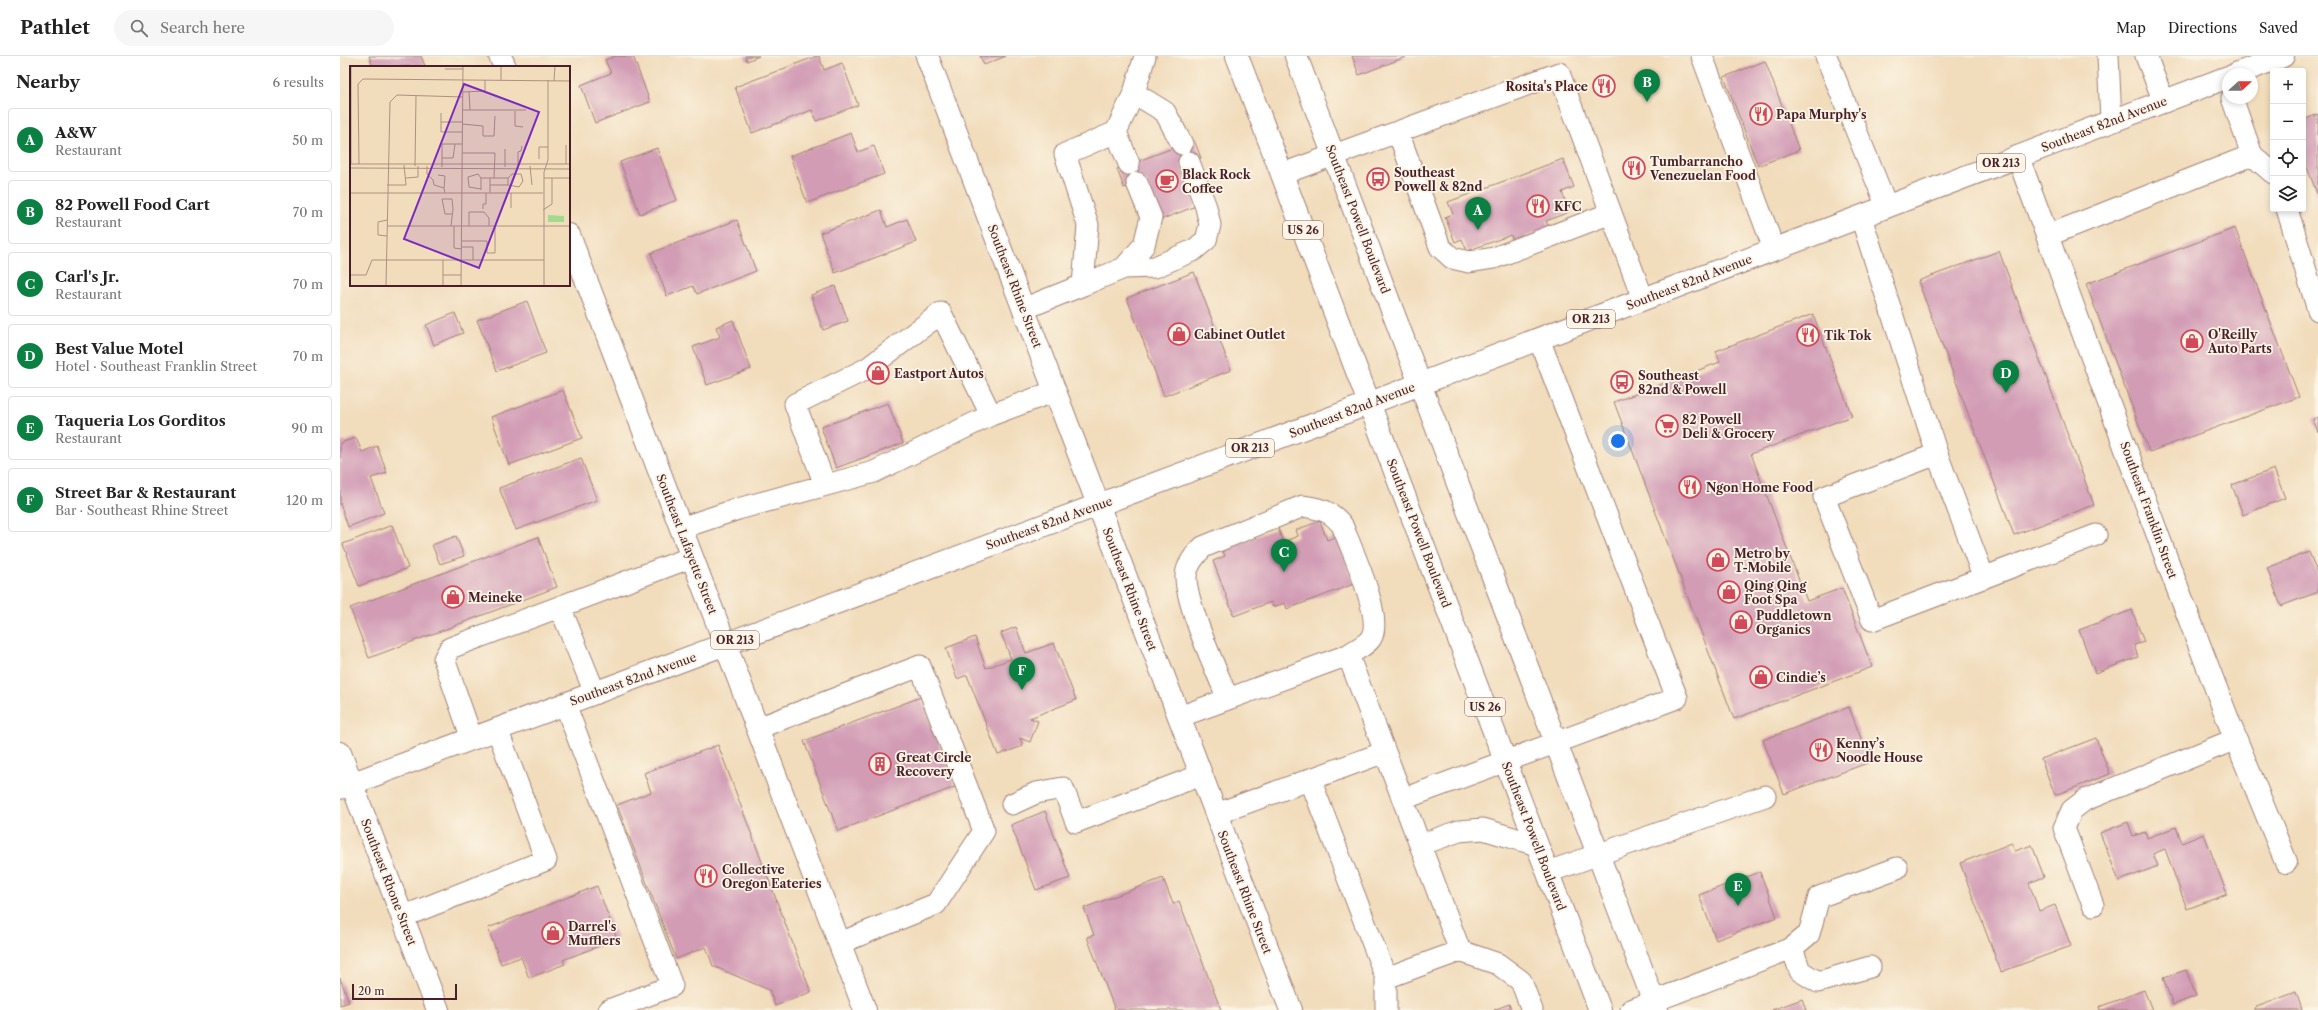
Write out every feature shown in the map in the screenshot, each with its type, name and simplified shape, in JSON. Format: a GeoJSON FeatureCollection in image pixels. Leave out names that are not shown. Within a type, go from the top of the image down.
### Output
{"type":"FeatureCollection","features":[{"type":"Feature","properties":{"kind":"main road"},"geometry":{"type":"LineString","coordinates":[[500,56],[504,66]]}},
{"type":"Feature","properties":{"kind":"main road","name":"Southeast Rhine Street"},"geometry":{"type":"LineString","coordinates":[[927,56],[1290,1010]]}},
{"type":"Feature","properties":{"kind":"main road","name":"Southeast Powell Boulevard"},"geometry":{"type":"LineString","coordinates":[[1238,56],[1600,1010]]}},
{"type":"Feature","properties":{"kind":"main road","name":"Southeast Powell Boulevard"},"geometry":{"type":"LineString","coordinates":[[1296,56],[1656,1006]]}},
{"type":"Feature","properties":{"kind":"main road","name":"Southeast 82nd Avenue"},"geometry":{"type":"LineString","coordinates":[[2258,69],[2283,56]]}},
{"type":"Feature","properties":{"kind":"main road","name":"Southeast 82nd Avenue"},"geometry":{"type":"LineString","coordinates":[[346,786],[1540,339],[2111,121],[2164,102],[2222,85]]}},
{"type":"Feature","properties":{"kind":"main road","name":"Southeast Franklin Street"},"geometry":{"type":"LineString","coordinates":[[2018,156],[2049,235],[2171,571],[2236,739],[2286,862]]}},
{"type":"Feature","properties":{"kind":"main road","name":"Southeast Lafayette Street"},"geometry":{"type":"LineString","coordinates":[[570,238],[866,1010]]}},
{"type":"Feature","properties":{"kind":"main road","name":"Southeast Rhone Street"},"geometry":{"type":"LineString","coordinates":[[340,753],[346,786],[402,917],[438,1010]]}},
{"type":"Feature","properties":{"kind":"lane"},"geometry":{"type":"LineString","coordinates":[[1083,285],[1088,225],[1065,154],[1116,132],[1134,93],[1145,56]]}},
{"type":"Feature","properties":{"kind":"lane"},"geometry":{"type":"LineString","coordinates":[[1702,56],[1774,249]]}},
{"type":"Feature","properties":{"kind":"lane"},"geometry":{"type":"LineString","coordinates":[[1826,56],[1887,207]]}},
{"type":"Feature","properties":{"kind":"lane"},"geometry":{"type":"LineString","coordinates":[[2108,56],[2111,121]]}},
{"type":"Feature","properties":{"kind":"lane"},"geometry":{"type":"LineString","coordinates":[[2146,56],[2164,102]]}},
{"type":"Feature","properties":{"kind":"lane"},"geometry":{"type":"LineString","coordinates":[[1282,174],[1559,73],[1643,299]]}},
{"type":"Feature","properties":{"kind":"lane"},"geometry":{"type":"LineString","coordinates":[[1023,309],[1124,268],[1155,266],[1194,250],[1206,240],[1210,225],[1206,207],[1186,153],[1165,112],[1134,93]]}},
{"type":"Feature","properties":{"kind":"lane"},"geometry":{"type":"LineString","coordinates":[[2237,104],[2252,154],[2270,170]]}},
{"type":"Feature","properties":{"kind":"lane"},"geometry":{"type":"LineString","coordinates":[[1116,132],[1151,217],[1144,245],[1124,268]]}},
{"type":"Feature","properties":{"kind":"lane"},"geometry":{"type":"LineString","coordinates":[[1398,132],[1440,247],[1452,258],[1469,262],[1494,258],[1611,213]]}},
{"type":"Feature","properties":{"kind":"lane"},"geometry":{"type":"LineString","coordinates":[[2049,235],[2252,154]]}},
{"type":"Feature","properties":{"kind":"lane"},"geometry":{"type":"LineString","coordinates":[[2288,212],[2318,310]]}},
{"type":"Feature","properties":{"kind":"lane"},"geometry":{"type":"LineString","coordinates":[[1861,217],[1937,454],[1984,578]]}},
{"type":"Feature","properties":{"kind":"lane"},"geometry":{"type":"LineString","coordinates":[[825,485],[795,404],[868,368],[941,313],[991,415]]}},
{"type":"Feature","properties":{"kind":"lane"},"geometry":{"type":"LineString","coordinates":[[1403,800],[1506,763],[1677,698],[1540,339]]}},
{"type":"Feature","properties":{"kind":"lane"},"geometry":{"type":"LineString","coordinates":[[681,528],[738,508],[874,472],[991,415],[1055,391]]}},
{"type":"Feature","properties":{"kind":"lane"},"geometry":{"type":"LineString","coordinates":[[1937,454],[1824,497],[1872,620],[2096,535]]}},
{"type":"Feature","properties":{"kind":"lane"},"geometry":{"type":"LineString","coordinates":[[1179,717],[1348,655],[1370,639],[1376,625],[1371,601],[1342,525],[1334,514],[1320,508],[1303,506],[1202,547],[1192,559],[1186,576],[1191,604],[1228,699]]}},
{"type":"Feature","properties":{"kind":"lane"},"geometry":{"type":"LineString","coordinates":[[472,739],[444,659],[450,648],[692,557]]}},
{"type":"Feature","properties":{"kind":"lane"},"geometry":{"type":"LineString","coordinates":[[560,607],[595,693]]}},
{"type":"Feature","properties":{"kind":"lane"},"geometry":{"type":"LineString","coordinates":[[1348,655],[1460,951]]}},
{"type":"Feature","properties":{"kind":"lane"},"geometry":{"type":"LineString","coordinates":[[758,728],[920,666],[984,831],[936,904],[840,943]]}},
{"type":"Feature","properties":{"kind":"lane"},"geometry":{"type":"LineString","coordinates":[[565,704],[672,986],[609,1010]]}},
{"type":"Feature","properties":{"kind":"lane"},"geometry":{"type":"LineString","coordinates":[[402,917],[546,860],[497,729]]}},
{"type":"Feature","properties":{"kind":"lane"},"geometry":{"type":"LineString","coordinates":[[2093,905],[2064,828],[2072,810],[2085,800],[2236,739]]}},
{"type":"Feature","properties":{"kind":"lane"},"geometry":{"type":"LineString","coordinates":[[1216,814],[1385,752]]}},
{"type":"Feature","properties":{"kind":"lane"},"geometry":{"type":"LineString","coordinates":[[1012,804],[1036,793],[1063,788],[1076,822],[1201,775]]}},
{"type":"Feature","properties":{"kind":"lane"},"geometry":{"type":"LineString","coordinates":[[1310,779],[1386,978],[1386,1010]]}},
{"type":"Feature","properties":{"kind":"lane"},"geometry":{"type":"LineString","coordinates":[[1548,872],[1765,796]]}},
{"type":"Feature","properties":{"kind":"lane"},"geometry":{"type":"LineString","coordinates":[[1420,845],[1459,831],[1483,829],[1537,845]]}},
{"type":"Feature","properties":{"kind":"lane"},"geometry":{"type":"LineString","coordinates":[[1631,1010],[1656,1006],[1792,948],[1809,934],[1818,897],[1897,868]]}},
{"type":"Feature","properties":{"kind":"lane"},"geometry":{"type":"LineString","coordinates":[[1792,948],[1800,971],[1818,982],[1870,967]]}},
{"type":"Feature","properties":{"kind":"lane"},"geometry":{"type":"LineString","coordinates":[[1386,978],[1460,951],[1498,964],[1521,982],[1532,1010]]}},
{"type":"Feature","properties":{"kind":"building"},"geometry":{"type":"Polygon","coordinates":[[[369,56],[421,56],[425,66],[373,66],[369,56]]]}},
{"type":"Feature","properties":{"kind":"building"},"geometry":{"type":"Polygon","coordinates":[[[616,56],[633,56],[650,102],[595,123],[581,85],[611,73],[605,60],[616,56]]]}},
{"type":"Feature","properties":{"kind":"building"},"geometry":{"type":"Polygon","coordinates":[[[745,56],[759,56],[747,61],[745,56]]]}},
{"type":"Feature","properties":{"kind":"building"},"geometry":{"type":"Polygon","coordinates":[[[819,56],[824,70],[842,63],[858,105],[816,121],[812,110],[752,133],[735,87],[819,56]]]}},
{"type":"Feature","properties":{"kind":"building"},"geometry":{"type":"Polygon","coordinates":[[[980,56],[1006,56],[984,65],[980,56]]]}},
{"type":"Feature","properties":{"kind":"building"},"geometry":{"type":"Polygon","coordinates":[[[1352,56],[1408,56],[1359,75],[1352,56]]]}},
{"type":"Feature","properties":{"kind":"building","name":"Papa Murphy's"},"geometry":{"type":"Polygon","coordinates":[[[1765,61],[1799,150],[1758,166],[1724,77],[1765,61]]]}},
{"type":"Feature","properties":{"kind":"building"},"geometry":{"type":"Polygon","coordinates":[[[2318,114],[2318,196],[2306,165],[2306,119],[2318,114]]]}},
{"type":"Feature","properties":{"kind":"building"},"geometry":{"type":"Polygon","coordinates":[[[851,133],[858,152],[874,146],[884,174],[807,203],[790,156],[851,133]]]}},
{"type":"Feature","properties":{"kind":"building","name":"Black Rock Coffee"},"geometry":{"type":"Polygon","coordinates":[[[1194,140],[1201,158],[1181,165],[1196,206],[1160,220],[1146,180],[1124,188],[1117,169],[1194,140]]]}},
{"type":"Feature","properties":{"kind":"building"},"geometry":{"type":"Polygon","coordinates":[[[657,148],[677,200],[640,214],[620,162],[657,148]]]}},
{"type":"Feature","properties":{"kind":"building"},"geometry":{"type":"Polygon","coordinates":[[[1563,159],[1574,187],[1562,192],[1569,212],[1546,221],[1549,228],[1513,242],[1511,235],[1467,251],[1462,239],[1455,242],[1445,217],[1453,214],[1448,202],[1563,159]]]}},
{"type":"Feature","properties":{"kind":"building"},"geometry":{"type":"Polygon","coordinates":[[[881,210],[887,227],[907,219],[916,242],[835,273],[820,233],[881,210]]]}},
{"type":"Feature","properties":{"kind":"building"},"geometry":{"type":"Polygon","coordinates":[[[737,220],[756,271],[697,294],[693,286],[667,296],[651,253],[737,220]]]}},
{"type":"Feature","properties":{"kind":"building","name":"O'Reilly Auto Parts"},"geometry":{"type":"Polygon","coordinates":[[[2235,228],[2299,397],[2149,452],[2086,284],[2235,228]]]}},
{"type":"Feature","properties":{"kind":"building"},"geometry":{"type":"Polygon","coordinates":[[[1999,251],[2094,505],[2014,535],[1918,281],[1999,251]]]}},
{"type":"Feature","properties":{"kind":"building","name":"Cabinet Outlet"},"geometry":{"type":"Polygon","coordinates":[[[1194,272],[1231,370],[1164,396],[1127,298],[1194,272]]]}},
{"type":"Feature","properties":{"kind":"building"},"geometry":{"type":"Polygon","coordinates":[[[835,286],[848,321],[823,330],[811,295],[835,286]]]}},
{"type":"Feature","properties":{"kind":"building"},"geometry":{"type":"Polygon","coordinates":[[[527,301],[546,353],[497,371],[477,320],[527,301]]]}},
{"type":"Feature","properties":{"kind":"building"},"geometry":{"type":"Polygon","coordinates":[[[455,313],[463,333],[434,345],[426,325],[455,313]]]}},
{"type":"Feature","properties":{"kind":"building"},"geometry":{"type":"Polygon","coordinates":[[[1813,314],[1852,416],[1751,454],[1807,601],[1842,588],[1872,667],[1734,719],[1614,402],[1720,362],[1716,351],[1813,314]]]}},
{"type":"Feature","properties":{"kind":"building"},"geometry":{"type":"Polygon","coordinates":[[[733,320],[751,369],[707,385],[693,347],[720,337],[716,327],[733,320]]]}},
{"type":"Feature","properties":{"kind":"building"},"geometry":{"type":"Polygon","coordinates":[[[563,390],[582,438],[509,465],[491,417],[563,390]]]}},
{"type":"Feature","properties":{"kind":"building"},"geometry":{"type":"Polygon","coordinates":[[[888,403],[903,443],[836,468],[821,427],[888,403]]]}},
{"type":"Feature","properties":{"kind":"building"},"geometry":{"type":"Polygon","coordinates":[[[2318,417],[2318,432],[2313,419],[2318,417]]]}},
{"type":"Feature","properties":{"kind":"building"},"geometry":{"type":"Polygon","coordinates":[[[356,438],[362,452],[377,446],[387,473],[371,478],[384,513],[348,527],[340,503],[340,443],[356,438]]]}},
{"type":"Feature","properties":{"kind":"building"},"geometry":{"type":"Polygon","coordinates":[[[581,458],[597,500],[516,530],[499,488],[581,458]]]}},
{"type":"Feature","properties":{"kind":"building"},"geometry":{"type":"Polygon","coordinates":[[[2274,469],[2285,498],[2243,515],[2232,485],[2274,469]]]}},
{"type":"Feature","properties":{"kind":"building"},"geometry":{"type":"Polygon","coordinates":[[[1320,521],[1327,540],[1337,536],[1354,584],[1287,609],[1285,603],[1273,607],[1271,602],[1234,616],[1213,561],[1225,556],[1222,549],[1278,528],[1283,542],[1298,536],[1296,530],[1320,521]]]}},
{"type":"Feature","properties":{"kind":"building"},"geometry":{"type":"Polygon","coordinates":[[[392,525],[408,568],[359,586],[343,544],[392,525]]]}},
{"type":"Feature","properties":{"kind":"building"},"geometry":{"type":"Polygon","coordinates":[[[456,536],[464,556],[440,564],[432,545],[456,536]]]}},
{"type":"Feature","properties":{"kind":"building","name":"Meineke"},"geometry":{"type":"Polygon","coordinates":[[[538,537],[557,587],[369,658],[350,608],[538,537]]]}},
{"type":"Feature","properties":{"kind":"building"},"geometry":{"type":"Polygon","coordinates":[[[2309,552],[2318,575],[2318,592],[2281,606],[2267,568],[2309,552]]]}},
{"type":"Feature","properties":{"kind":"building"},"geometry":{"type":"Polygon","coordinates":[[[2132,610],[2144,642],[2134,645],[2138,657],[2095,673],[2079,630],[2132,610]]]}},
{"type":"Feature","properties":{"kind":"building"},"geometry":{"type":"Polygon","coordinates":[[[1016,627],[1026,653],[1054,643],[1076,700],[1030,718],[1038,721],[1030,742],[1020,738],[1023,746],[998,755],[967,675],[957,679],[946,648],[975,637],[986,668],[1011,659],[1001,633],[1016,627]]]}},
{"type":"Feature","properties":{"kind":"building","name":"Great Circle Recovery"},"geometry":{"type":"Polygon","coordinates":[[[921,697],[955,787],[838,831],[804,741],[921,697]]]}},
{"type":"Feature","properties":{"kind":"building"},"geometry":{"type":"Polygon","coordinates":[[[1849,707],[1870,762],[1784,794],[1763,740],[1849,707]]]}},
{"type":"Feature","properties":{"kind":"building"},"geometry":{"type":"Polygon","coordinates":[[[2096,738],[2110,774],[2055,795],[2041,759],[2096,738]]]}},
{"type":"Feature","properties":{"kind":"building","name":"Collective Oregon Eateries"},"geometry":{"type":"Polygon","coordinates":[[[718,745],[811,992],[775,1006],[769,990],[713,966],[706,947],[676,959],[617,805],[651,792],[644,773],[718,745]]]}},
{"type":"Feature","properties":{"kind":"building"},"geometry":{"type":"Polygon","coordinates":[[[1045,811],[1070,878],[1036,890],[1011,825],[1045,811]]]}},
{"type":"Feature","properties":{"kind":"building"},"geometry":{"type":"Polygon","coordinates":[[[2128,822],[2133,836],[2145,832],[2147,838],[2176,827],[2182,843],[2204,834],[2227,894],[2187,909],[2165,849],[2153,854],[2158,866],[2119,881],[2100,833],[2128,822]]]}},
{"type":"Feature","properties":{"kind":"building"},"geometry":{"type":"Polygon","coordinates":[[[2012,843],[2015,851],[2032,845],[2044,877],[2029,883],[2039,911],[2055,905],[2071,946],[2001,972],[1960,863],[2012,843]]]}},
{"type":"Feature","properties":{"kind":"building"},"geometry":{"type":"Polygon","coordinates":[[[1760,872],[1777,917],[1716,940],[1699,895],[1760,872]]]}},
{"type":"Feature","properties":{"kind":"building"},"geometry":{"type":"Polygon","coordinates":[[[1163,878],[1173,904],[1179,901],[1221,1010],[1115,1010],[1087,937],[1094,935],[1084,908],[1163,878]]]}},
{"type":"Feature","properties":{"kind":"building","name":"Darrel's Mufflers"},"geometry":{"type":"Polygon","coordinates":[[[597,886],[617,939],[563,960],[565,964],[529,978],[521,957],[501,964],[488,928],[597,886]]]}},
{"type":"Feature","properties":{"kind":"building"},"geometry":{"type":"Polygon","coordinates":[[[2186,970],[2196,996],[2173,1005],[2163,978],[2186,970]]]}},
{"type":"Feature","properties":{"kind":"building"},"geometry":{"type":"Polygon","coordinates":[[[340,978],[349,1002],[340,1005],[340,978]]]}},
{"type":"Feature","properties":{"kind":"building"},"geometry":{"type":"Polygon","coordinates":[[[2144,990],[2152,1010],[2100,1010],[2099,1007],[2144,990]]]}},
{"type":"Feature","properties":{"kind":"building"},"geometry":{"type":"Polygon","coordinates":[[[2296,992],[2302,1010],[2254,1010],[2254,1008],[2296,992]]]}},
{"type":"Feature","properties":{"kind":"building"},"geometry":{"type":"Polygon","coordinates":[[[1802,999],[1806,1010],[1772,1010],[1802,999]]]}},
{"type":"Feature","properties":{"kind":"building"},"geometry":{"type":"Polygon","coordinates":[[[1509,1004],[1511,1010],[1494,1010],[1509,1004]]]}},
{"type":"Feature","properties":{"kind":"place","name":"Rosita's Place"},"geometry":{"type":"Point","coordinates":[1604,86]}},
{"type":"Feature","properties":{"kind":"place","name":"82 Powell Food Cart"},"geometry":{"type":"Point","coordinates":[1647,102]}},
{"type":"Feature","properties":{"kind":"place","name":"Papa Murphy's"},"geometry":{"type":"Point","coordinates":[1761,114]}},
{"type":"Feature","properties":{"kind":"place","name":"Tumbarrancho Venezuelan Food"},"geometry":{"type":"Point","coordinates":[1634,168]}},
{"type":"Feature","properties":{"kind":"place","name":"Southeast Powell & 82nd"},"geometry":{"type":"Point","coordinates":[1378,179]}},
{"type":"Feature","properties":{"kind":"place","name":"Black Rock Coffee"},"geometry":{"type":"Point","coordinates":[1167,181]}},
{"type":"Feature","properties":{"kind":"place","name":"KFC"},"geometry":{"type":"Point","coordinates":[1538,206]}},
{"type":"Feature","properties":{"kind":"place","name":"A&W"},"geometry":{"type":"Point","coordinates":[1478,230]}},
{"type":"Feature","properties":{"kind":"place","name":"Cabinet Outlet"},"geometry":{"type":"Point","coordinates":[1179,334]}},
{"type":"Feature","properties":{"kind":"place","name":"Tik Tok"},"geometry":{"type":"Point","coordinates":[1808,335]}},
{"type":"Feature","properties":{"kind":"place","name":"O'Reilly Auto Parts"},"geometry":{"type":"Point","coordinates":[2192,341]}},
{"type":"Feature","properties":{"kind":"place","name":"Eastport Autos"},"geometry":{"type":"Point","coordinates":[878,373]}},
{"type":"Feature","properties":{"kind":"place","name":"Southeast 82nd & Powell"},"geometry":{"type":"Point","coordinates":[1622,382]}},
{"type":"Feature","properties":{"kind":"place","name":"Best Value Motel"},"geometry":{"type":"Point","coordinates":[2006,393]}},
{"type":"Feature","properties":{"kind":"place","name":"82 Powell Deli & Grocery"},"geometry":{"type":"Point","coordinates":[1667,426]}},
{"type":"Feature","properties":{"kind":"place","name":"Ngon Home Food"},"geometry":{"type":"Point","coordinates":[1690,487]}},
{"type":"Feature","properties":{"kind":"place","name":"Metro by T-Mobile"},"geometry":{"type":"Point","coordinates":[1718,560]}},
{"type":"Feature","properties":{"kind":"place","name":"Carl's Jr."},"geometry":{"type":"Point","coordinates":[1284,572]}},
{"type":"Feature","properties":{"kind":"place","name":"Qing Qing Foot Spa"},"geometry":{"type":"Point","coordinates":[1729,592]}},
{"type":"Feature","properties":{"kind":"place","name":"Meineke"},"geometry":{"type":"Point","coordinates":[453,597]}},
{"type":"Feature","properties":{"kind":"place","name":"Puddletown Organics"},"geometry":{"type":"Point","coordinates":[1741,622]}},
{"type":"Feature","properties":{"kind":"place","name":"Cindie’s"},"geometry":{"type":"Point","coordinates":[1761,677]}},
{"type":"Feature","properties":{"kind":"place","name":"Street Bar & Restaurant"},"geometry":{"type":"Point","coordinates":[1022,690]}},
{"type":"Feature","properties":{"kind":"place","name":"Kenny’s Noodle House"},"geometry":{"type":"Point","coordinates":[1821,750]}},
{"type":"Feature","properties":{"kind":"place","name":"Great Circle Recovery"},"geometry":{"type":"Point","coordinates":[880,764]}},
{"type":"Feature","properties":{"kind":"place","name":"Collective Oregon Eateries"},"geometry":{"type":"Point","coordinates":[706,876]}},
{"type":"Feature","properties":{"kind":"place","name":"Taqueria Los Gorditos"},"geometry":{"type":"Point","coordinates":[1738,906]}},
{"type":"Feature","properties":{"kind":"place","name":"Darrel's Mufflers"},"geometry":{"type":"Point","coordinates":[553,933]}}]}
